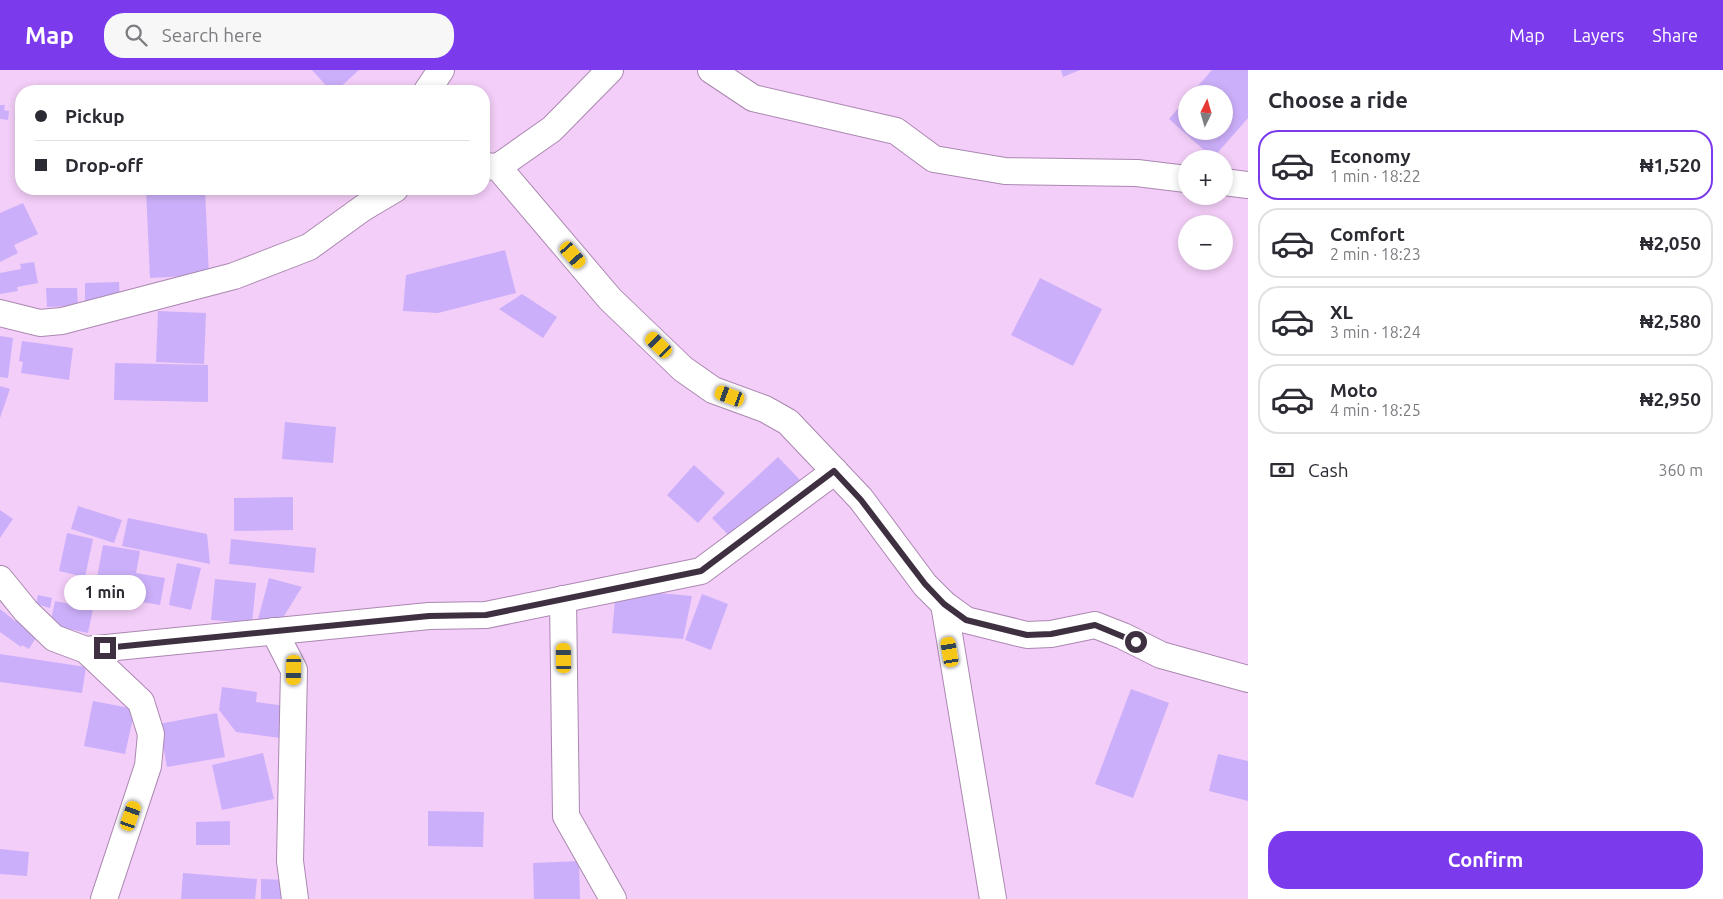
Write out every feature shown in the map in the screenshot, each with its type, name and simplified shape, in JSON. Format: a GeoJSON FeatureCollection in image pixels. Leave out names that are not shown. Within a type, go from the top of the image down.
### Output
{"type":"FeatureCollection","features":[{"type":"Feature","properties":{"kind":"street"},"geometry":{"type":"LineString","coordinates":[[431,85],[441,70]]}},
{"type":"Feature","properties":{"kind":"street"},"geometry":{"type":"LineString","coordinates":[[610,70],[552,129],[491,167],[610,298],[683,369],[713,390],[765,409],[788,422],[861,500],[925,584],[944,604],[966,620],[1027,635],[1051,634],[1095,625],[1123,636],[1161,656],[1248,679]]}},
{"type":"Feature","properties":{"kind":"street"},"geometry":{"type":"LineString","coordinates":[[711,70],[753,98],[896,131],[934,159],[1005,171],[1137,174],[1178,178]]}},
{"type":"Feature","properties":{"kind":"street"},"geometry":{"type":"LineString","coordinates":[[1233,183],[1248,185]]}},
{"type":"Feature","properties":{"kind":"street"},"geometry":{"type":"LineString","coordinates":[[0,312],[40,323],[62,321],[234,276],[309,247],[363,208],[385,195]]}},
{"type":"Feature","properties":{"kind":"street"},"geometry":{"type":"LineString","coordinates":[[86,650],[429,616],[486,615],[701,571],[834,471]]}},
{"type":"Feature","properties":{"kind":"street"},"geometry":{"type":"LineString","coordinates":[[2,589],[54,638],[86,650],[141,702],[151,734],[148,766],[104,899]]}},
{"type":"Feature","properties":{"kind":"street"},"geometry":{"type":"LineString","coordinates":[[563,599],[566,816],[613,899]]}},
{"type":"Feature","properties":{"kind":"street"},"geometry":{"type":"LineString","coordinates":[[944,604],[993,899]]}},
{"type":"Feature","properties":{"kind":"street"},"geometry":{"type":"LineString","coordinates":[[274,631],[294,670],[290,861],[295,899]]}},
{"type":"Feature","properties":{"kind":"building"},"geometry":{"type":"Polygon","coordinates":[[[312,70],[359,70],[343,85],[326,85],[312,70]]]}},
{"type":"Feature","properties":{"kind":"building"},"geometry":{"type":"Polygon","coordinates":[[[1061,70],[1080,70],[1063,77],[1061,70]]]}},
{"type":"Feature","properties":{"kind":"building"},"geometry":{"type":"Polygon","coordinates":[[[1212,70],[1248,70],[1248,118],[1233,135],[1233,85],[1199,85],[1212,70]]]}},
{"type":"Feature","properties":{"kind":"building"},"geometry":{"type":"Polygon","coordinates":[[[0,105],[5,105],[4,110],[9,111],[8,120],[0,119],[0,105]]]}},
{"type":"Feature","properties":{"kind":"building"},"geometry":{"type":"Polygon","coordinates":[[[1178,108],[1178,127],[1169,119],[1178,108]]]}},
{"type":"Feature","properties":{"kind":"building"},"geometry":{"type":"Polygon","coordinates":[[[1193,140],[1229,140],[1220,150],[1204,150],[1193,140]]]}},
{"type":"Feature","properties":{"kind":"building"},"geometry":{"type":"Polygon","coordinates":[[[146,195],[205,195],[209,275],[150,278],[146,195]]]}},
{"type":"Feature","properties":{"kind":"building"},"geometry":{"type":"Polygon","coordinates":[[[23,203],[38,234],[14,245],[18,253],[0,262],[0,213],[23,203]]]}},
{"type":"Feature","properties":{"kind":"building"},"geometry":{"type":"Polygon","coordinates":[[[505,250],[516,293],[438,313],[403,311],[406,275],[505,250]]]}},
{"type":"Feature","properties":{"kind":"building"},"geometry":{"type":"Polygon","coordinates":[[[34,262],[38,283],[17,287],[18,291],[0,294],[0,273],[21,269],[20,264],[34,262]]]}},
{"type":"Feature","properties":{"kind":"building"},"geometry":{"type":"Polygon","coordinates":[[[1040,278],[1102,309],[1073,366],[1011,335],[1040,278]]]}},
{"type":"Feature","properties":{"kind":"building"},"geometry":{"type":"Polygon","coordinates":[[[119,282],[120,301],[85,302],[85,283],[119,282]]]}},
{"type":"Feature","properties":{"kind":"building"},"geometry":{"type":"Polygon","coordinates":[[[46,288],[77,288],[78,306],[47,307],[46,288]]]}},
{"type":"Feature","properties":{"kind":"building"},"geometry":{"type":"Polygon","coordinates":[[[522,294],[557,317],[543,338],[499,309],[522,294]]]}},
{"type":"Feature","properties":{"kind":"building"},"geometry":{"type":"Polygon","coordinates":[[[158,311],[206,313],[204,364],[156,362],[158,311]]]}},
{"type":"Feature","properties":{"kind":"building"},"geometry":{"type":"Polygon","coordinates":[[[0,336],[13,338],[8,378],[0,377],[0,336]]]}},
{"type":"Feature","properties":{"kind":"building"},"geometry":{"type":"Polygon","coordinates":[[[22,341],[73,348],[69,380],[21,373],[23,362],[19,361],[22,341]]]}},
{"type":"Feature","properties":{"kind":"building"},"geometry":{"type":"Polygon","coordinates":[[[115,363],[208,365],[208,402],[114,400],[115,363]]]}},
{"type":"Feature","properties":{"kind":"building"},"geometry":{"type":"Polygon","coordinates":[[[0,386],[10,389],[0,418],[0,386]]]}},
{"type":"Feature","properties":{"kind":"building"},"geometry":{"type":"Polygon","coordinates":[[[285,422],[336,427],[333,463],[282,459],[285,422]]]}},
{"type":"Feature","properties":{"kind":"building"},"geometry":{"type":"Polygon","coordinates":[[[778,457],[800,480],[734,541],[712,518],[778,457]]]}},
{"type":"Feature","properties":{"kind":"building"},"geometry":{"type":"Polygon","coordinates":[[[694,465],[725,493],[698,523],[667,495],[694,465]]]}},
{"type":"Feature","properties":{"kind":"building"},"geometry":{"type":"Polygon","coordinates":[[[293,497],[293,530],[234,531],[234,498],[293,497]]]}},
{"type":"Feature","properties":{"kind":"building"},"geometry":{"type":"Polygon","coordinates":[[[78,506],[122,520],[114,543],[71,529],[78,506]]]}},
{"type":"Feature","properties":{"kind":"building"},"geometry":{"type":"Polygon","coordinates":[[[0,510],[13,519],[0,538],[0,510]]]}},
{"type":"Feature","properties":{"kind":"building"},"geometry":{"type":"Polygon","coordinates":[[[128,518],[207,534],[210,564],[122,546],[128,518]]]}},
{"type":"Feature","properties":{"kind":"building"},"geometry":{"type":"Polygon","coordinates":[[[67,533],[93,539],[85,577],[59,571],[67,533]]]}},
{"type":"Feature","properties":{"kind":"building"},"geometry":{"type":"Polygon","coordinates":[[[231,539],[316,548],[314,573],[229,564],[231,539]]]}},
{"type":"Feature","properties":{"kind":"building"},"geometry":{"type":"Polygon","coordinates":[[[103,545],[140,551],[136,573],[165,578],[160,605],[94,594],[103,545]]]}},
{"type":"Feature","properties":{"kind":"building"},"geometry":{"type":"Polygon","coordinates":[[[177,563],[201,568],[191,610],[169,605],[177,563]]]}},
{"type":"Feature","properties":{"kind":"building"},"geometry":{"type":"Polygon","coordinates":[[[269,578],[302,587],[279,624],[257,623],[269,578]]]}},
{"type":"Feature","properties":{"kind":"building"},"geometry":{"type":"Polygon","coordinates":[[[215,579],[256,583],[252,623],[211,620],[215,579]]]}},
{"type":"Feature","properties":{"kind":"building"},"geometry":{"type":"Polygon","coordinates":[[[616,589],[692,596],[683,639],[612,633],[616,589]]]}},
{"type":"Feature","properties":{"kind":"building"},"geometry":{"type":"Polygon","coordinates":[[[702,594],[728,604],[711,650],[685,640],[702,594]]]}},
{"type":"Feature","properties":{"kind":"building"},"geometry":{"type":"Polygon","coordinates":[[[38,595],[52,598],[50,608],[36,604],[38,595]]]}},
{"type":"Feature","properties":{"kind":"building"},"geometry":{"type":"Polygon","coordinates":[[[55,601],[93,609],[88,633],[50,625],[55,601]]]}},
{"type":"Feature","properties":{"kind":"building"},"geometry":{"type":"Polygon","coordinates":[[[0,609],[15,621],[17,618],[38,634],[29,649],[22,645],[21,647],[0,632],[0,609]]]}},
{"type":"Feature","properties":{"kind":"building"},"geometry":{"type":"Polygon","coordinates":[[[0,654],[86,667],[82,693],[0,682],[0,654]]]}},
{"type":"Feature","properties":{"kind":"building"},"geometry":{"type":"Polygon","coordinates":[[[222,687],[257,692],[256,702],[293,707],[288,739],[236,732],[219,710],[222,687]]]}},
{"type":"Feature","properties":{"kind":"building"},"geometry":{"type":"Polygon","coordinates":[[[1131,689],[1169,703],[1133,798],[1095,784],[1131,689]]]}},
{"type":"Feature","properties":{"kind":"building"},"geometry":{"type":"Polygon","coordinates":[[[93,701],[135,709],[125,754],[84,746],[93,701]]]}},
{"type":"Feature","properties":{"kind":"building"},"geometry":{"type":"Polygon","coordinates":[[[217,713],[225,757],[167,767],[159,724],[217,713]]]}},
{"type":"Feature","properties":{"kind":"building"},"geometry":{"type":"Polygon","coordinates":[[[263,753],[274,799],[222,810],[212,765],[263,753]]]}},
{"type":"Feature","properties":{"kind":"building"},"geometry":{"type":"Polygon","coordinates":[[[1218,754],[1248,761],[1248,801],[1209,791],[1218,754]]]}},
{"type":"Feature","properties":{"kind":"building"},"geometry":{"type":"Polygon","coordinates":[[[428,811],[484,812],[483,847],[428,846],[428,811]]]}},
{"type":"Feature","properties":{"kind":"building"},"geometry":{"type":"Polygon","coordinates":[[[230,821],[230,845],[196,845],[196,822],[230,821]]]}},
{"type":"Feature","properties":{"kind":"building"},"geometry":{"type":"Polygon","coordinates":[[[0,849],[29,852],[27,876],[0,874],[0,849]]]}},
{"type":"Feature","properties":{"kind":"building"},"geometry":{"type":"Polygon","coordinates":[[[579,861],[580,899],[534,899],[533,863],[579,861]]]}},
{"type":"Feature","properties":{"kind":"building"},"geometry":{"type":"Polygon","coordinates":[[[183,873],[257,879],[255,899],[181,899],[183,873]]]}},
{"type":"Feature","properties":{"kind":"building"},"geometry":{"type":"Polygon","coordinates":[[[261,879],[288,880],[288,899],[261,899],[261,879]]]}},
{"type":"Feature","properties":{"kind":"route"},"geometry":{"type":"LineString","coordinates":[[105,648],[429,616],[486,615],[701,571],[834,471],[861,500],[925,584],[944,604],[966,620],[1027,635],[1051,634],[1095,625],[1136,642]]}}]}
